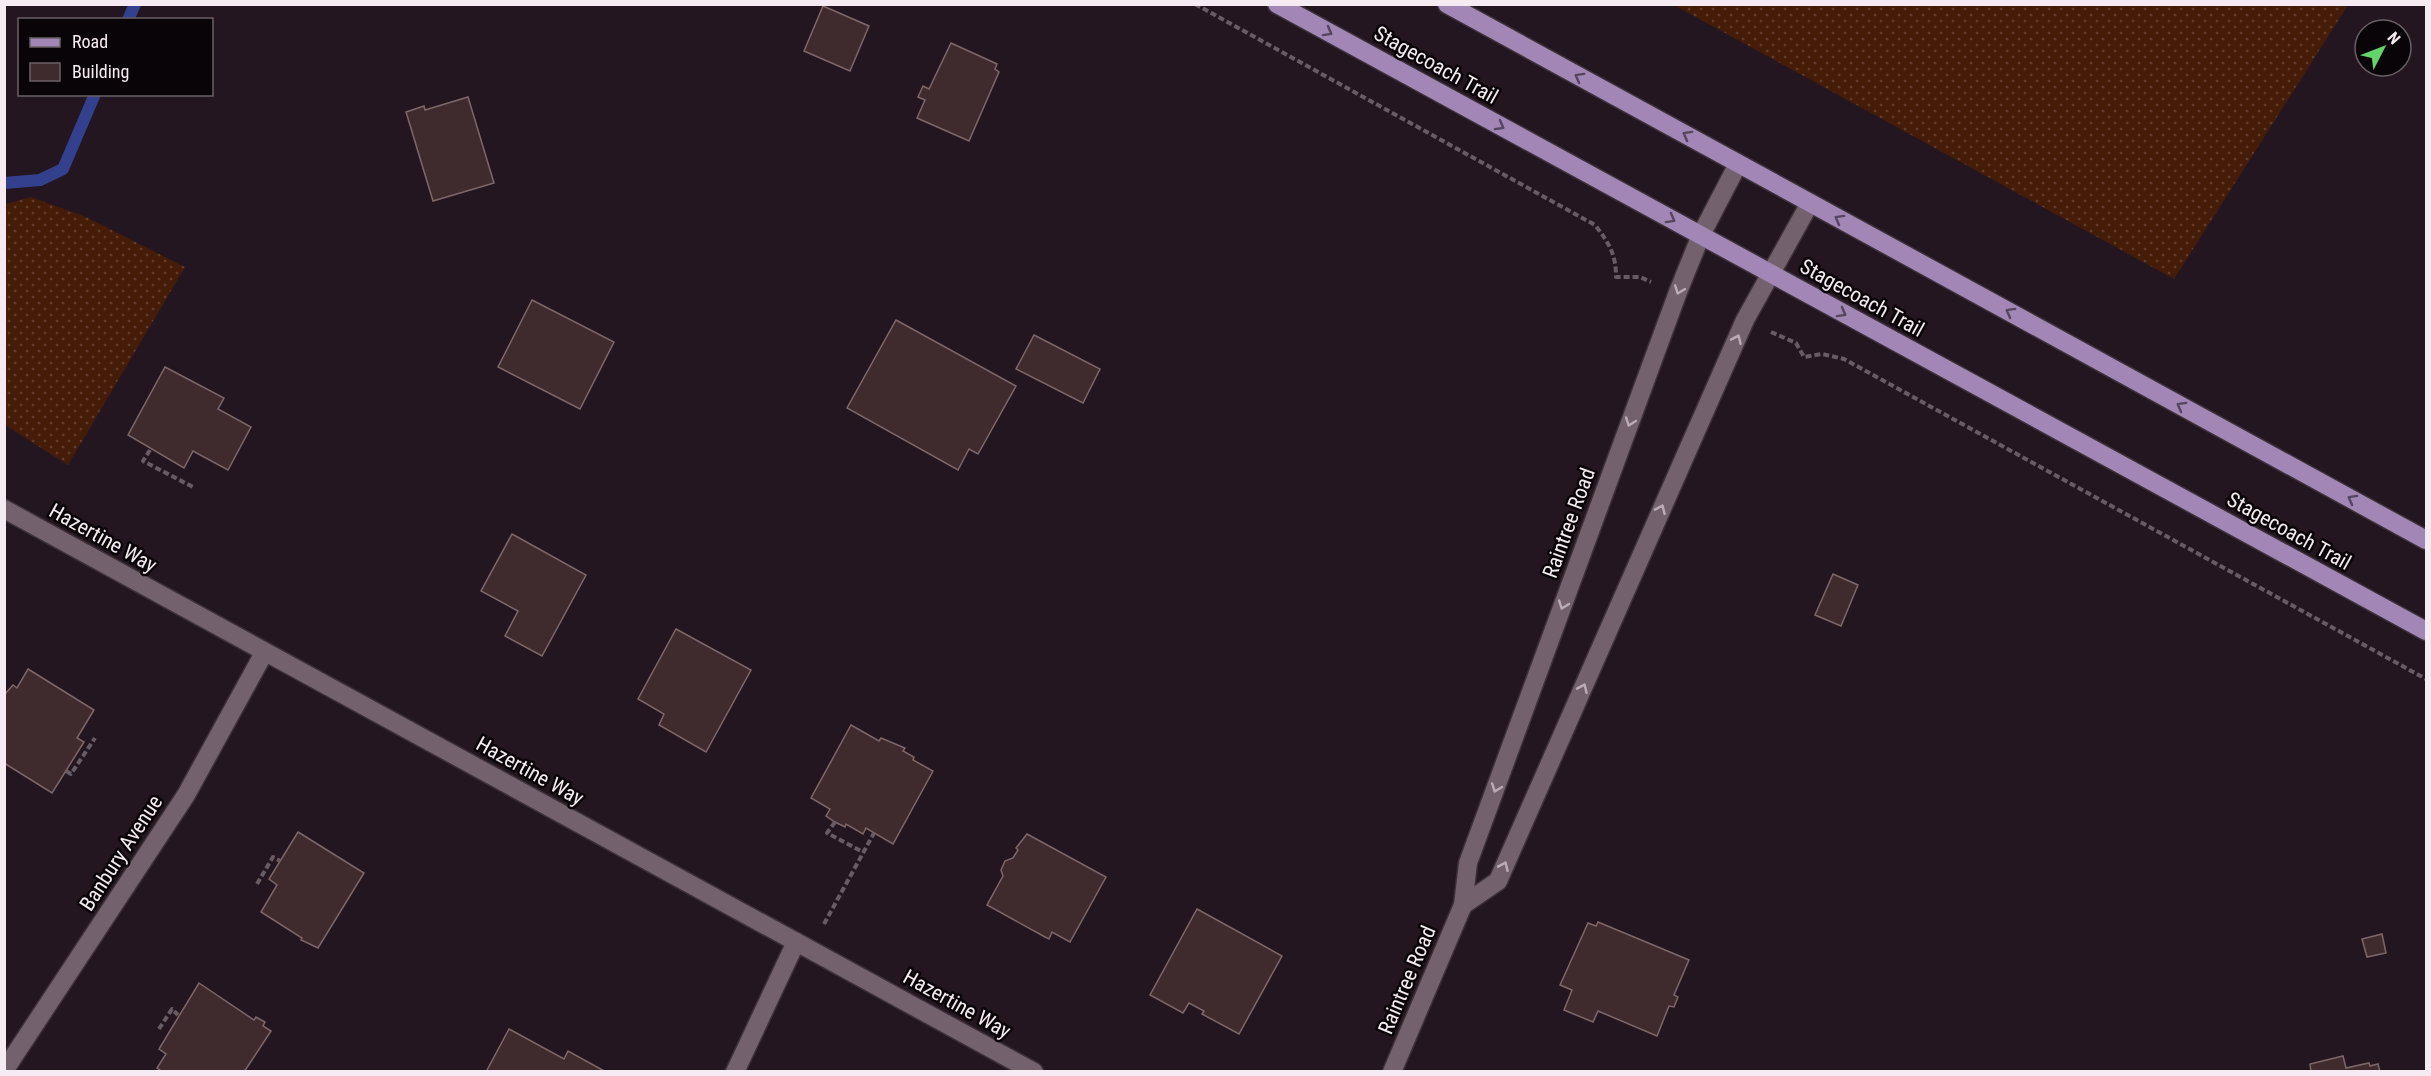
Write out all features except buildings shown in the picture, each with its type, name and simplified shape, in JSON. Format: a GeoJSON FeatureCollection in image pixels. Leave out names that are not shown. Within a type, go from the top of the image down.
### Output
{"type":"FeatureCollection","features":[{"type":"Feature","properties":{"kind":"main road","name":"Stagecoach Trail"},"geometry":{"type":"LineString","coordinates":[[1277,4],[2427,631]]}},
{"type":"Feature","properties":{"kind":"main road"},"geometry":{"type":"LineString","coordinates":[[1447,4],[2427,540]]}},
{"type":"Feature","properties":{"kind":"street","name":"Raintree Road"},"geometry":{"type":"LineString","coordinates":[[1392,1071],[1463,905],[1468,863],[1701,235],[1738,164]]}},
{"type":"Feature","properties":{"kind":"street"},"geometry":{"type":"LineString","coordinates":[[1463,905],[1498,881],[1745,320],[1809,202]]}},
{"type":"Feature","properties":{"kind":"street","name":"Hazertine Way"},"geometry":{"type":"LineString","coordinates":[[4,510],[1034,1071]]}},
{"type":"Feature","properties":{"kind":"street","name":"Banbury Avenue"},"geometry":{"type":"LineString","coordinates":[[4,1071],[183,801],[264,653]]}},
{"type":"Feature","properties":{"kind":"street"},"geometry":{"type":"LineString","coordinates":[[735,1071],[803,945]]}},
{"type":"Feature","properties":{"kind":"path"},"geometry":{"type":"LineString","coordinates":[[1195,4],[1595,225],[1610,244],[1616,260],[1616,277],[1640,277]]}},
{"type":"Feature","properties":{"kind":"path"},"geometry":{"type":"LineString","coordinates":[[1796,343],[1804,357],[1822,354],[1844,359],[2427,679]]}},
{"type":"Feature","properties":{"kind":"path"},"geometry":{"type":"LineString","coordinates":[[150,450],[143,461],[193,487]]}},
{"type":"Feature","properties":{"kind":"path"},"geometry":{"type":"LineString","coordinates":[[66,771],[71,774],[95,738]]}},
{"type":"Feature","properties":{"kind":"path"},"geometry":{"type":"LineString","coordinates":[[835,822],[827,832],[863,852]]}},
{"type":"Feature","properties":{"kind":"path"},"geometry":{"type":"LineString","coordinates":[[803,945],[874,833]]}},
{"type":"Feature","properties":{"kind":"path"},"geometry":{"type":"LineString","coordinates":[[256,884],[273,857],[280,861]]}},
{"type":"Feature","properties":{"kind":"path"},"geometry":{"type":"LineString","coordinates":[[159,1029],[172,1009],[178,1015]]}},
{"type":"Feature","properties":{"kind":"shaded area"},"geometry":{"type":"Polygon","coordinates":[[[1674,5],[2348,5],[2174,279],[1674,5]]]}},
{"type":"Feature","properties":{"kind":"shaded area"},"geometry":{"type":"Polygon","coordinates":[[[31,197],[86,217],[185,267],[68,465],[5,425],[5,204],[31,197]]]}},
{"type":"Feature","properties":{"kind":"waterway"},"geometry":{"type":"LineString","coordinates":[[129,18],[135,4]]}},
{"type":"Feature","properties":{"kind":"waterway"},"geometry":{"type":"LineString","coordinates":[[4,183],[40,180],[63,169],[94,96]]}}]}
